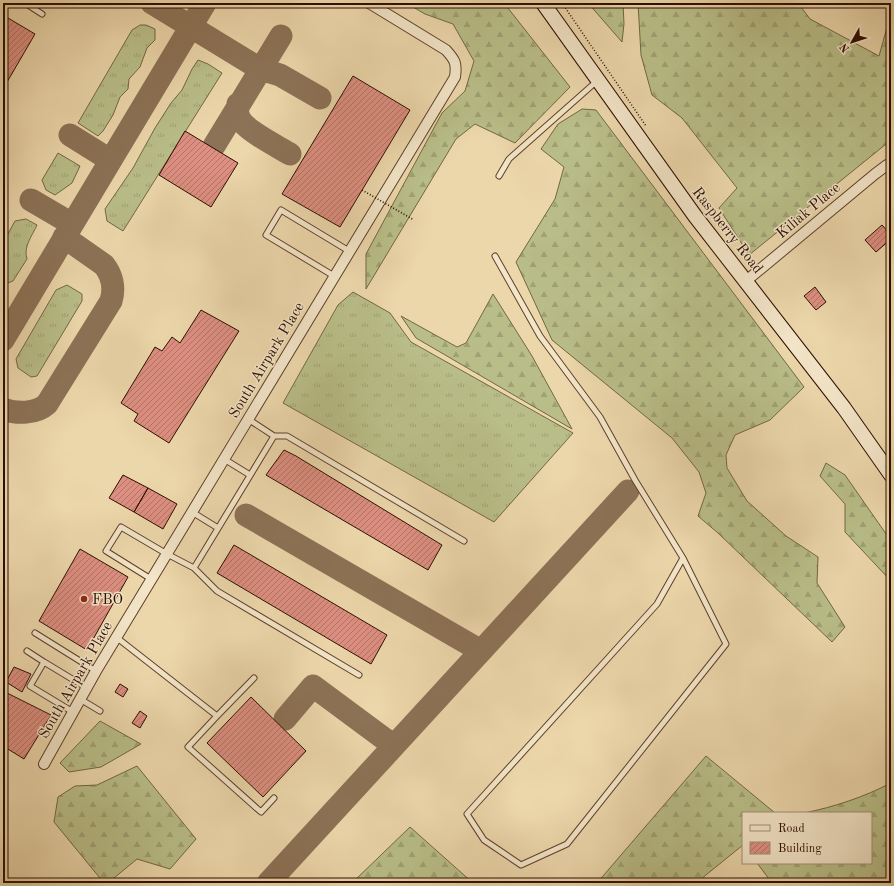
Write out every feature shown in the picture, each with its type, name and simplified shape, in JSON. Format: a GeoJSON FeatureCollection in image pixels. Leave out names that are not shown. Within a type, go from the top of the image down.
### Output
{"type":"FeatureCollection","features":[{"type":"Feature","properties":{"kind":"street","name":"South Airpark Place"},"geometry":{"type":"LineString","coordinates":[[44,764],[116,637],[454,77],[456,66],[454,58],[446,50],[369,3]]}},
{"type":"Feature","properties":{"kind":"street","name":"Raspberry Road"},"geometry":{"type":"LineString","coordinates":[[543,3],[695,216],[844,408],[891,475]]}},
{"type":"Feature","properties":{"kind":"street","name":"Kiliak Place"},"geometry":{"type":"LineString","coordinates":[[746,281],[875,174],[887,165],[891,165]]}},
{"type":"Feature","properties":{"kind":"lane"},"geometry":{"type":"LineString","coordinates":[[25,3],[42,14]]}},
{"type":"Feature","properties":{"kind":"lane"},"geometry":{"type":"LineString","coordinates":[[499,176],[509,159],[598,80]]}},
{"type":"Feature","properties":{"kind":"lane"},"geometry":{"type":"LineString","coordinates":[[334,276],[266,235],[277,216],[281,210],[349,251]]}},
{"type":"Feature","properties":{"kind":"lane"},"geometry":{"type":"LineString","coordinates":[[495,256],[540,336],[600,416],[635,480],[683,558],[726,644],[567,844],[521,865],[484,840],[467,814],[657,604],[683,558]]}},
{"type":"Feature","properties":{"kind":"lane"},"geometry":{"type":"LineString","coordinates":[[248,419],[274,436],[287,436],[464,541]]}},
{"type":"Feature","properties":{"kind":"lane"},"geometry":{"type":"LineString","coordinates":[[194,568],[274,436]]}},
{"type":"Feature","properties":{"kind":"lane"},"geometry":{"type":"LineString","coordinates":[[224,459],[250,475]]}},
{"type":"Feature","properties":{"kind":"lane"},"geometry":{"type":"LineString","coordinates":[[192,512],[218,528]]}},
{"type":"Feature","properties":{"kind":"lane"},"geometry":{"type":"LineString","coordinates":[[151,579],[106,551],[121,527],[166,554],[194,568],[217,592],[360,675]]}},
{"type":"Feature","properties":{"kind":"lane"},"geometry":{"type":"LineString","coordinates":[[35,633],[96,671]]}},
{"type":"Feature","properties":{"kind":"lane"},"geometry":{"type":"LineString","coordinates":[[116,637],[217,716]]}},
{"type":"Feature","properties":{"kind":"lane"},"geometry":{"type":"LineString","coordinates":[[27,651],[87,688]]}},
{"type":"Feature","properties":{"kind":"lane"},"geometry":{"type":"LineString","coordinates":[[44,662],[30,686],[73,712]]}},
{"type":"Feature","properties":{"kind":"lane"},"geometry":{"type":"LineString","coordinates":[[254,678],[188,746],[261,812],[274,798]]}},
{"type":"Feature","properties":{"kind":"lane"},"geometry":{"type":"LineString","coordinates":[[80,699],[100,711]]}},
{"type":"Feature","properties":{"kind":"path"},"geometry":{"type":"LineString","coordinates":[[562,3],[648,129]]}},
{"type":"Feature","properties":{"kind":"path"},"geometry":{"type":"LineString","coordinates":[[362,190],[414,220]]}},
{"type":"Feature","properties":{"kind":"green space"},"geometry":{"type":"Polygon","coordinates":[[[406,3],[504,3],[570,87],[515,143],[475,124],[456,139],[366,289],[366,254],[442,113],[465,91],[474,61],[453,24],[425,14],[406,3]]]}},
{"type":"Feature","properties":{"kind":"green space"},"geometry":{"type":"Polygon","coordinates":[[[588,3],[623,3],[624,24],[622,42],[588,3]]]}},
{"type":"Feature","properties":{"kind":"green space"},"geometry":{"type":"Polygon","coordinates":[[[638,3],[798,3],[810,19],[879,56],[891,13],[891,140],[749,255],[719,208],[737,188],[682,118],[652,95],[641,55],[638,3]]]}},
{"type":"Feature","properties":{"kind":"green space"},"geometry":{"type":"Polygon","coordinates":[[[140,25],[146,25],[155,29],[155,40],[147,48],[140,67],[129,79],[128,89],[120,97],[113,115],[98,136],[78,123],[132,30],[140,25]]]}},
{"type":"Feature","properties":{"kind":"green space"},"geometry":{"type":"Polygon","coordinates":[[[198,60],[208,64],[222,73],[123,231],[107,221],[105,209],[133,168],[171,103],[182,90],[198,60]]]}},
{"type":"Feature","properties":{"kind":"green space"},"geometry":{"type":"Polygon","coordinates":[[[582,109],[596,110],[804,387],[770,420],[735,435],[726,455],[727,468],[747,501],[786,536],[818,557],[817,583],[845,627],[832,642],[718,533],[698,516],[706,493],[699,472],[672,438],[552,340],[516,262],[555,199],[564,167],[541,149],[558,124],[582,109]]]}},
{"type":"Feature","properties":{"kind":"green space"},"geometry":{"type":"Polygon","coordinates":[[[58,153],[80,166],[72,183],[55,195],[46,190],[42,180],[58,153]]]}},
{"type":"Feature","properties":{"kind":"green space"},"geometry":{"type":"Polygon","coordinates":[[[26,219],[37,225],[27,246],[27,259],[13,281],[3,285],[3,243],[15,221],[26,219]]]}},
{"type":"Feature","properties":{"kind":"green space"},"geometry":{"type":"Polygon","coordinates":[[[67,285],[82,294],[82,301],[37,376],[31,377],[18,368],[16,359],[56,290],[67,285]]]}},
{"type":"Feature","properties":{"kind":"green space"},"geometry":{"type":"Polygon","coordinates":[[[353,292],[390,313],[411,342],[573,433],[494,522],[283,403],[338,305],[353,292]]]}},
{"type":"Feature","properties":{"kind":"green space"},"geometry":{"type":"Polygon","coordinates":[[[493,294],[532,356],[572,429],[416,338],[401,316],[457,347],[466,343],[493,294]]]}},
{"type":"Feature","properties":{"kind":"green space"},"geometry":{"type":"Polygon","coordinates":[[[826,463],[845,475],[891,541],[891,581],[845,532],[845,504],[820,476],[826,463]]]}},
{"type":"Feature","properties":{"kind":"green space"},"geometry":{"type":"Polygon","coordinates":[[[100,721],[141,744],[101,767],[69,772],[60,763],[100,721]]]}},
{"type":"Feature","properties":{"kind":"green space"},"geometry":{"type":"Polygon","coordinates":[[[706,756],[774,812],[742,812],[742,846],[696,883],[597,883],[706,756]]]}},
{"type":"Feature","properties":{"kind":"green space"},"geometry":{"type":"Polygon","coordinates":[[[137,766],[196,839],[170,869],[137,859],[108,883],[104,883],[54,822],[58,797],[75,786],[97,785],[137,766]]]}},
{"type":"Feature","properties":{"kind":"green space"},"geometry":{"type":"Polygon","coordinates":[[[891,783],[891,883],[772,883],[758,864],[872,864],[872,812],[808,812],[849,801],[891,783]]]}},
{"type":"Feature","properties":{"kind":"green space"},"geometry":{"type":"Polygon","coordinates":[[[410,827],[473,883],[352,883],[410,827]]]}},
{"type":"Feature","properties":{"kind":"building"},"geometry":{"type":"Polygon","coordinates":[[[3,15],[35,34],[3,89],[3,15]]]}},
{"type":"Feature","properties":{"kind":"building"},"geometry":{"type":"Polygon","coordinates":[[[353,76],[410,110],[340,227],[282,194],[353,76]]]}},
{"type":"Feature","properties":{"kind":"building"},"geometry":{"type":"Polygon","coordinates":[[[185,131],[238,163],[211,207],[159,175],[185,131]]]}},
{"type":"Feature","properties":{"kind":"building"},"geometry":{"type":"Polygon","coordinates":[[[882,225],[891,235],[891,239],[876,252],[865,240],[882,225]]]}},
{"type":"Feature","properties":{"kind":"building"},"geometry":{"type":"Polygon","coordinates":[[[815,287],[826,302],[816,310],[804,296],[815,287]]]}},
{"type":"Feature","properties":{"kind":"building"},"geometry":{"type":"Polygon","coordinates":[[[201,310],[239,331],[169,443],[134,421],[138,414],[121,403],[155,347],[162,351],[172,337],[180,343],[201,310]]]}},
{"type":"Feature","properties":{"kind":"building"},"geometry":{"type":"Polygon","coordinates":[[[284,450],[442,545],[428,570],[266,475],[284,450]]]}},
{"type":"Feature","properties":{"kind":"building"},"geometry":{"type":"Polygon","coordinates":[[[123,475],[148,488],[134,512],[109,498],[123,475]]]}},
{"type":"Feature","properties":{"kind":"building"},"geometry":{"type":"Polygon","coordinates":[[[148,488],[177,504],[163,529],[134,512],[148,488]]]}},
{"type":"Feature","properties":{"kind":"building"},"geometry":{"type":"Polygon","coordinates":[[[234,545],[387,635],[371,664],[217,573],[234,545]]]}},
{"type":"Feature","properties":{"kind":"building","name":"FBO"},"geometry":{"type":"Polygon","coordinates":[[[80,549],[128,577],[87,650],[39,621],[80,549]]]}},
{"type":"Feature","properties":{"kind":"building"},"geometry":{"type":"Polygon","coordinates":[[[14,667],[31,674],[22,692],[6,682],[14,667]]]}},
{"type":"Feature","properties":{"kind":"building"},"geometry":{"type":"Polygon","coordinates":[[[120,684],[128,689],[123,697],[115,692],[120,684]]]}},
{"type":"Feature","properties":{"kind":"building"},"geometry":{"type":"Polygon","coordinates":[[[5,692],[51,715],[24,759],[3,746],[3,696],[5,692]]]}},
{"type":"Feature","properties":{"kind":"building"},"geometry":{"type":"Polygon","coordinates":[[[251,697],[306,751],[263,797],[207,743],[251,697]]]}},
{"type":"Feature","properties":{"kind":"building"},"geometry":{"type":"Polygon","coordinates":[[[140,711],[147,716],[140,728],[132,723],[140,711]]]}},
{"type":"Feature","properties":{"kind":"taxiway"},"geometry":{"type":"LineString","coordinates":[[152,3],[260,69],[280,75],[320,98]]}},
{"type":"Feature","properties":{"kind":"taxiway"},"geometry":{"type":"LineString","coordinates":[[3,340],[205,3]]}},
{"type":"Feature","properties":{"kind":"taxiway"},"geometry":{"type":"LineString","coordinates":[[214,146],[281,36]]}},
{"type":"Feature","properties":{"kind":"taxiway"},"geometry":{"type":"LineString","coordinates":[[238,104],[238,114],[245,125],[252,131],[290,154]]}},
{"type":"Feature","properties":{"kind":"taxiway"},"geometry":{"type":"LineString","coordinates":[[70,135],[110,160]]}},
{"type":"Feature","properties":{"kind":"taxiway"},"geometry":{"type":"LineString","coordinates":[[31,200],[72,224]]}},
{"type":"Feature","properties":{"kind":"taxiway"},"geometry":{"type":"LineString","coordinates":[[3,409],[14,412],[26,412],[37,410],[47,404],[111,301],[113,291],[112,282],[104,265],[64,237]]}},
{"type":"Feature","properties":{"kind":"taxiway"},"geometry":{"type":"LineString","coordinates":[[268,883],[628,491]]}},
{"type":"Feature","properties":{"kind":"taxiway"},"geometry":{"type":"LineString","coordinates":[[246,515],[481,651]]}},
{"type":"Feature","properties":{"kind":"taxiway"},"geometry":{"type":"LineString","coordinates":[[285,719],[313,686],[394,746]]}},
{"type":"Feature","properties":{"kind":"place","name":"FBO"},"geometry":{"type":"Point","coordinates":[84,599]}}]}
